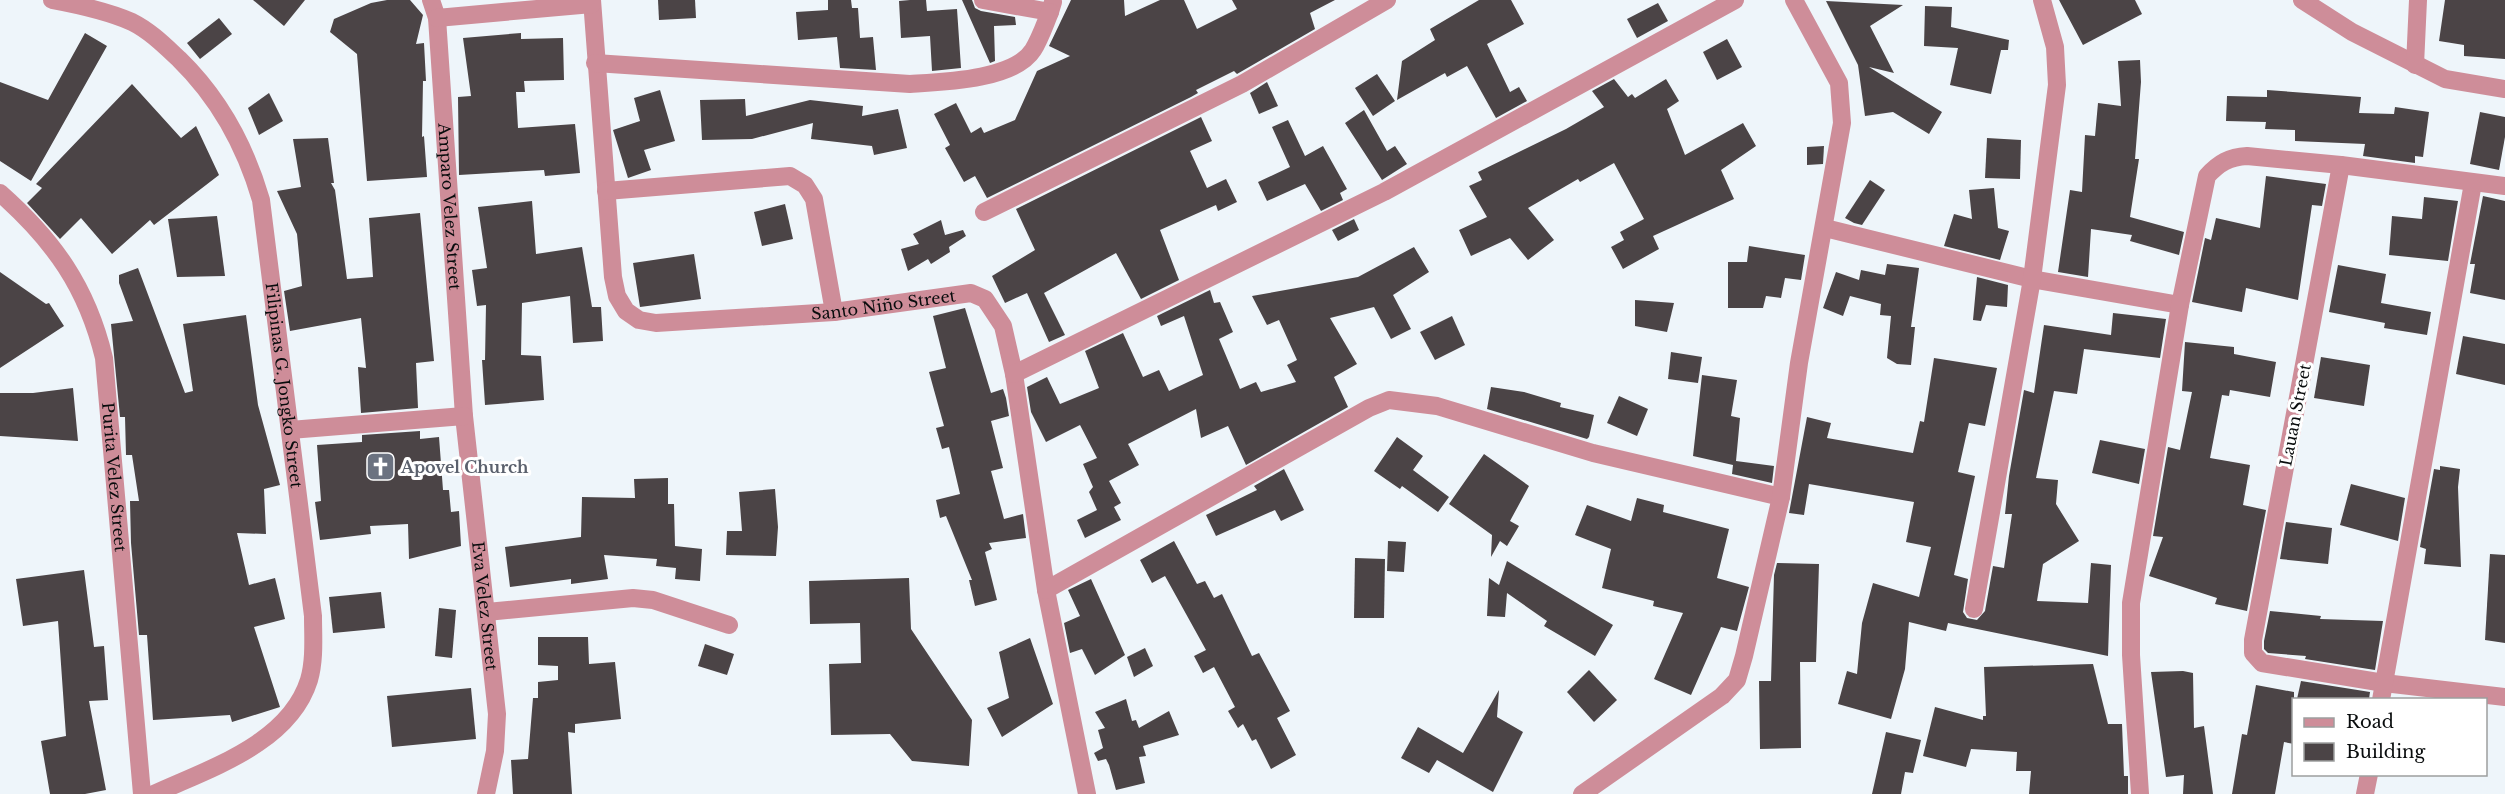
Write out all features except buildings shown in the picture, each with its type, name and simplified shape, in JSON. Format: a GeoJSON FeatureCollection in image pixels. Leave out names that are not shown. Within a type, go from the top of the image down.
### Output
{"type":"FeatureCollection","features":[{"type":"Feature","properties":{"kind":"street","name":"Filipinas G. Jongko Street"},"geometry":{"type":"LineString","coordinates":[[52,0],[116,16],[147,31],[199,79],[239,137],[252,168],[261,200],[313,616],[313,656],[305,691],[286,718],[252,746],[154,794]]}},
{"type":"Feature","properties":{"kind":"street","name":"Amparo Velez Street"},"geometry":{"type":"LineString","coordinates":[[431,0],[437,18],[464,416]]}},
{"type":"Feature","properties":{"kind":"street"},"geometry":{"type":"LineString","coordinates":[[595,63],[910,84],[944,82],[1007,70],[1022,62],[1033,51],[1052,6],[983,0]]}},
{"type":"Feature","properties":{"kind":"street"},"geometry":{"type":"LineString","coordinates":[[984,212],[1242,84],[1387,0]]}},
{"type":"Feature","properties":{"kind":"street"},"geometry":{"type":"LineString","coordinates":[[1014,374],[1384,192],[1735,0]]}},
{"type":"Feature","properties":{"kind":"street"},"geometry":{"type":"LineString","coordinates":[[1582,794],[1722,696],[1737,680],[1781,497],[1799,363],[1842,123],[1842,98],[1834,69],[1794,0]]}},
{"type":"Feature","properties":{"kind":"street"},"geometry":{"type":"LineString","coordinates":[[1974,609],[2032,279],[2057,85],[2055,47],[2042,0]]}},
{"type":"Feature","properties":{"kind":"street"},"geometry":{"type":"LineString","coordinates":[[2302,0],[2352,32],[2445,79],[2505,89]]}},
{"type":"Feature","properties":{"kind":"street"},"geometry":{"type":"LineString","coordinates":[[2415,65],[2418,0]]}},
{"type":"Feature","properties":{"kind":"street"},"geometry":{"type":"LineString","coordinates":[[437,18],[592,2]]}},
{"type":"Feature","properties":{"kind":"street","name":"Santo Niño Street"},"geometry":{"type":"LineString","coordinates":[[592,2],[595,63],[617,296],[626,311],[639,320],[675,322],[834,312],[971,293],[985,298],[995,311],[1003,326],[1014,374],[1046,590],[1087,794]]}},
{"type":"Feature","properties":{"kind":"street"},"geometry":{"type":"LineString","coordinates":[[2140,794],[2131,655],[2131,603],[2180,305],[2206,176],[2218,164],[2232,157],[2247,156],[2342,165],[2505,186]]}},
{"type":"Feature","properties":{"kind":"street","name":"Lauan Street"},"geometry":{"type":"LineString","coordinates":[[2342,165],[2253,640],[2253,653],[2262,663],[2382,691]]}},
{"type":"Feature","properties":{"kind":"street"},"geometry":{"type":"LineString","coordinates":[[606,191],[790,176],[805,184],[814,199],[834,312]]}},
{"type":"Feature","properties":{"kind":"street"},"geometry":{"type":"LineString","coordinates":[[2473,183],[2382,691],[2505,698]]}},
{"type":"Feature","properties":{"kind":"street","name":"Purita Velez Street"},"geometry":{"type":"LineString","coordinates":[[0,193],[46,238],[67,265],[83,294],[100,341],[104,358],[142,794]]}},
{"type":"Feature","properties":{"kind":"street"},"geometry":{"type":"LineString","coordinates":[[1825,228],[2032,279],[2180,305]]}},
{"type":"Feature","properties":{"kind":"street"},"geometry":{"type":"LineString","coordinates":[[1046,590],[1369,408],[1389,400],[1437,406],[1593,453],[1781,497]]}},
{"type":"Feature","properties":{"kind":"street"},"geometry":{"type":"LineString","coordinates":[[290,430],[464,416]]}},
{"type":"Feature","properties":{"kind":"street","name":"Eva Velez Street"},"geometry":{"type":"LineString","coordinates":[[464,416],[497,714],[495,751],[486,794]]}},
{"type":"Feature","properties":{"kind":"street"},"geometry":{"type":"LineString","coordinates":[[487,612],[633,598],[653,600],[729,625]]}},
{"type":"Feature","properties":{"kind":"street"},"geometry":{"type":"LineString","coordinates":[[2366,794],[2369,776]]}},
{"type":"Feature","properties":{"kind":"place","name":"Apovel Church"},"geometry":{"type":"Point","coordinates":[380,467]}}]}
